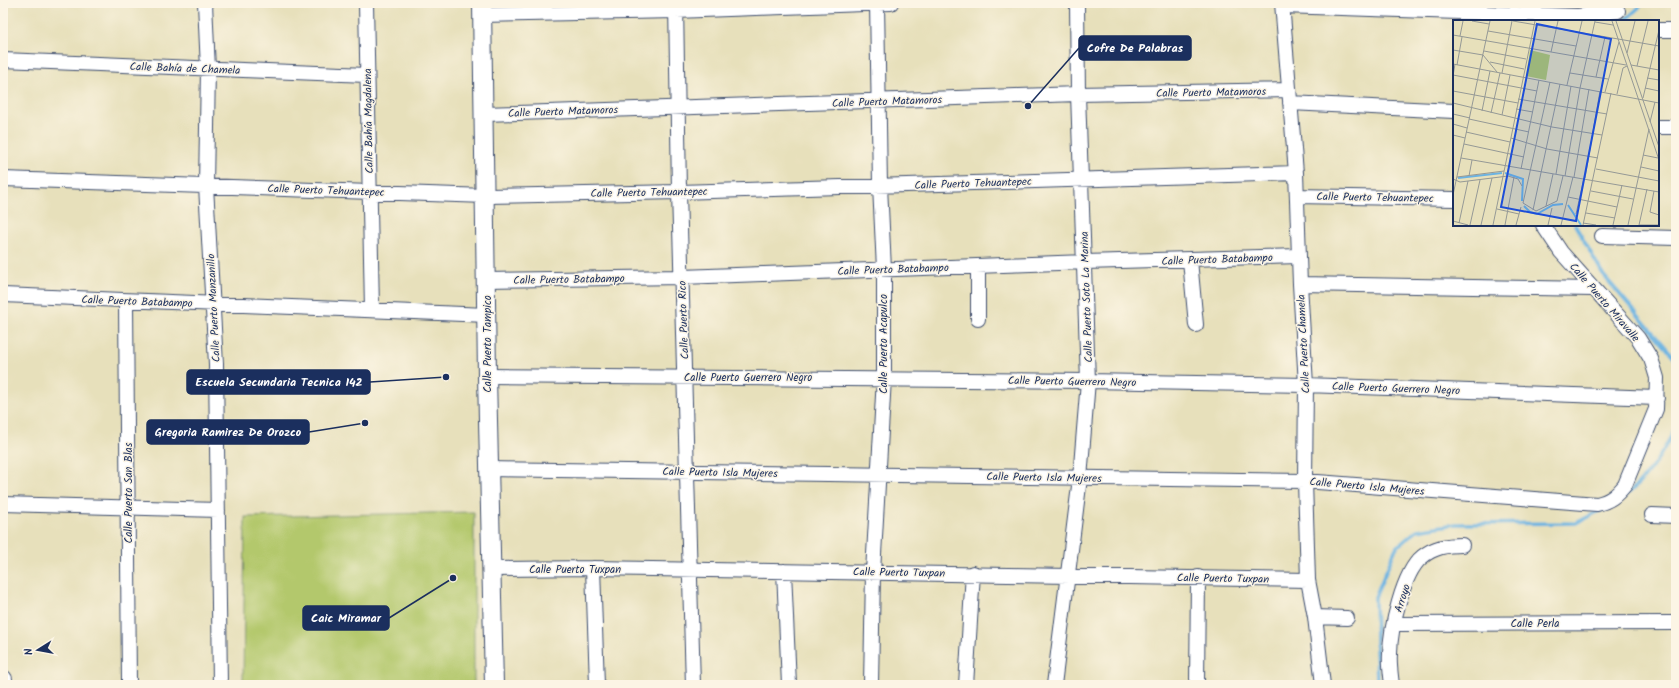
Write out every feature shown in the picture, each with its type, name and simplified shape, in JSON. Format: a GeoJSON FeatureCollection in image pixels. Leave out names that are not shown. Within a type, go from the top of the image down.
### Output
{"type":"FeatureCollection","features":[{"type":"Feature","properties":{"kind":"street","name":"Calle Puerto Manzanillo"},"geometry":{"type":"LineString","coordinates":[[205,3],[208,69],[206,186],[216,364],[220,685]]}},
{"type":"Feature","properties":{"kind":"street","name":"Calle Bahía Magdalena"},"geometry":{"type":"LineString","coordinates":[[366,3],[372,310]]}},
{"type":"Feature","properties":{"kind":"street","name":"Calle Puerto Acapulco"},"geometry":{"type":"LineString","coordinates":[[871,685],[873,572],[884,378],[884,270],[880,186],[877,3]]}},
{"type":"Feature","properties":{"kind":"street"},"geometry":{"type":"LineString","coordinates":[[482,9],[891,3]]}},
{"type":"Feature","properties":{"kind":"street","name":"Calle Puerto Soto La Marina"},"geometry":{"type":"LineString","coordinates":[[1054,685],[1080,478],[1088,380],[1078,94],[1077,3]]}},
{"type":"Feature","properties":{"kind":"street"},"geometry":{"type":"LineString","coordinates":[[1282,4],[1578,16],[1618,12]]}},
{"type":"Feature","properties":{"kind":"street","name":"Calle Puerto Chamela"},"geometry":{"type":"LineString","coordinates":[[1282,4],[1296,173],[1300,284],[1306,385],[1305,481],[1308,580],[1315,617],[1323,685]]}},
{"type":"Feature","properties":{"kind":"street","name":"Calle Puerto Rico"},"geometry":{"type":"LineString","coordinates":[[676,7],[679,192],[692,685]]}},
{"type":"Feature","properties":{"kind":"street","name":"Calle Puerto Tampico"},"geometry":{"type":"LineString","coordinates":[[482,9],[485,114],[487,376],[494,685]]}},
{"type":"Feature","properties":{"kind":"street"},"geometry":{"type":"LineString","coordinates":[[1659,30],[1676,30]]}},
{"type":"Feature","properties":{"kind":"street","name":"Calle Bahía de Chamela"},"geometry":{"type":"LineString","coordinates":[[3,60],[368,75]]}},
{"type":"Feature","properties":{"kind":"street","name":"Calle Puerto Matamoros"},"geometry":{"type":"LineString","coordinates":[[485,114],[879,102],[1078,94],[1290,96],[1453,111]]}},
{"type":"Feature","properties":{"kind":"street"},"geometry":{"type":"LineString","coordinates":[[1659,127],[1676,127]]}},
{"type":"Feature","properties":{"kind":"street","name":"Calle Puerto Tehuantepec"},"geometry":{"type":"LineString","coordinates":[[3,179],[486,196],[679,192],[1296,173]]}},
{"type":"Feature","properties":{"kind":"street","name":"Calle Puerto Tehuantepec"},"geometry":{"type":"LineString","coordinates":[[1297,196],[1453,199]]}},
{"type":"Feature","properties":{"kind":"street","name":"Calle Puerto Miravalle"},"geometry":{"type":"LineString","coordinates":[[1544,226],[1561,252],[1638,338],[1648,354],[1657,378],[1656,409],[1625,485],[1617,495],[1608,502],[1597,504]]}},
{"type":"Feature","properties":{"kind":"street"},"geometry":{"type":"LineString","coordinates":[[1602,236],[1676,238]]}},
{"type":"Feature","properties":{"kind":"street","name":"Calle Puerto Batabampo"},"geometry":{"type":"LineString","coordinates":[[487,280],[682,277],[1085,262],[1299,256]]}},
{"type":"Feature","properties":{"kind":"street"},"geometry":{"type":"LineString","coordinates":[[1190,260],[1196,325]]}},
{"type":"Feature","properties":{"kind":"street"},"geometry":{"type":"LineString","coordinates":[[978,266],[978,319]]}},
{"type":"Feature","properties":{"kind":"street"},"geometry":{"type":"LineString","coordinates":[[1300,284],[1594,289]]}},
{"type":"Feature","properties":{"kind":"street","name":"Calle Puerto Batabampo"},"geometry":{"type":"LineString","coordinates":[[3,295],[487,315]]}},
{"type":"Feature","properties":{"kind":"street","name":"Calle Puerto San Blas"},"geometry":{"type":"LineString","coordinates":[[126,301],[129,507],[129,685]]}},
{"type":"Feature","properties":{"kind":"street","name":"Calle Puerto Guerrero Negro"},"geometry":{"type":"LineString","coordinates":[[487,376],[1088,380],[1306,385],[1657,398]]}},
{"type":"Feature","properties":{"kind":"street","name":"Calle Puerto Isla Mujeres"},"geometry":{"type":"LineString","coordinates":[[489,469],[1305,481],[1597,504]]}},
{"type":"Feature","properties":{"kind":"street"},"geometry":{"type":"LineString","coordinates":[[3,504],[218,510]]}},
{"type":"Feature","properties":{"kind":"street"},"geometry":{"type":"LineString","coordinates":[[1652,515],[1676,516]]}},
{"type":"Feature","properties":{"kind":"street","name":"Arroyo"},"geometry":{"type":"LineString","coordinates":[[1392,685],[1390,654],[1394,624],[1403,587],[1416,563],[1433,550],[1446,545],[1462,545]]}},
{"type":"Feature","properties":{"kind":"street"},"geometry":{"type":"LineString","coordinates":[[593,568],[597,685]]}},
{"type":"Feature","properties":{"kind":"street","name":"Calle Puerto Tuxpan"},"geometry":{"type":"LineString","coordinates":[[491,569],[593,568],[973,573],[1308,580]]}},
{"type":"Feature","properties":{"kind":"street"},"geometry":{"type":"LineString","coordinates":[[784,571],[789,685]]}},
{"type":"Feature","properties":{"kind":"street"},"geometry":{"type":"LineString","coordinates":[[966,685],[973,573]]}},
{"type":"Feature","properties":{"kind":"street"},"geometry":{"type":"LineString","coordinates":[[1197,685],[1198,577]]}},
{"type":"Feature","properties":{"kind":"street"},"geometry":{"type":"LineString","coordinates":[[1315,617],[1347,618]]}},
{"type":"Feature","properties":{"kind":"street","name":"Calle Perla"},"geometry":{"type":"LineString","coordinates":[[1394,624],[1676,622]]}},
{"type":"Feature","properties":{"kind":"street"},"geometry":{"type":"LineString","coordinates":[[3,679],[3,685]]}},
{"type":"Feature","properties":{"kind":"green space"},"geometry":{"type":"Polygon","coordinates":[[[474,512],[474,685],[243,685],[245,517],[474,512]]]}},
{"type":"Feature","properties":{"kind":"waterway"},"geometry":{"type":"LineString","coordinates":[[1625,20],[1644,3]]}},
{"type":"Feature","properties":{"kind":"waterway"},"geometry":{"type":"LineString","coordinates":[[1576,226],[1604,276],[1676,359]]}},
{"type":"Feature","properties":{"kind":"waterway"},"geometry":{"type":"LineString","coordinates":[[1622,498],[1639,483],[1653,466],[1676,427]]}},
{"type":"Feature","properties":{"kind":"waterway"},"geometry":{"type":"LineString","coordinates":[[1377,685],[1375,597],[1396,548],[1417,530],[1456,524],[1576,523],[1607,507]]}},
{"type":"Feature","properties":{"kind":"place","name":"Cofre De Palabras"},"geometry":{"type":"Point","coordinates":[1028,106]}},
{"type":"Feature","properties":{"kind":"place","name":"Escuela Secundaria Tecnica 142"},"geometry":{"type":"Point","coordinates":[446,377]}},
{"type":"Feature","properties":{"kind":"place","name":"Gregoria Ramirez De Orozco"},"geometry":{"type":"Point","coordinates":[365,423]}},
{"type":"Feature","properties":{"kind":"place","name":"Caic Miramar"},"geometry":{"type":"Point","coordinates":[453,578]}}]}
